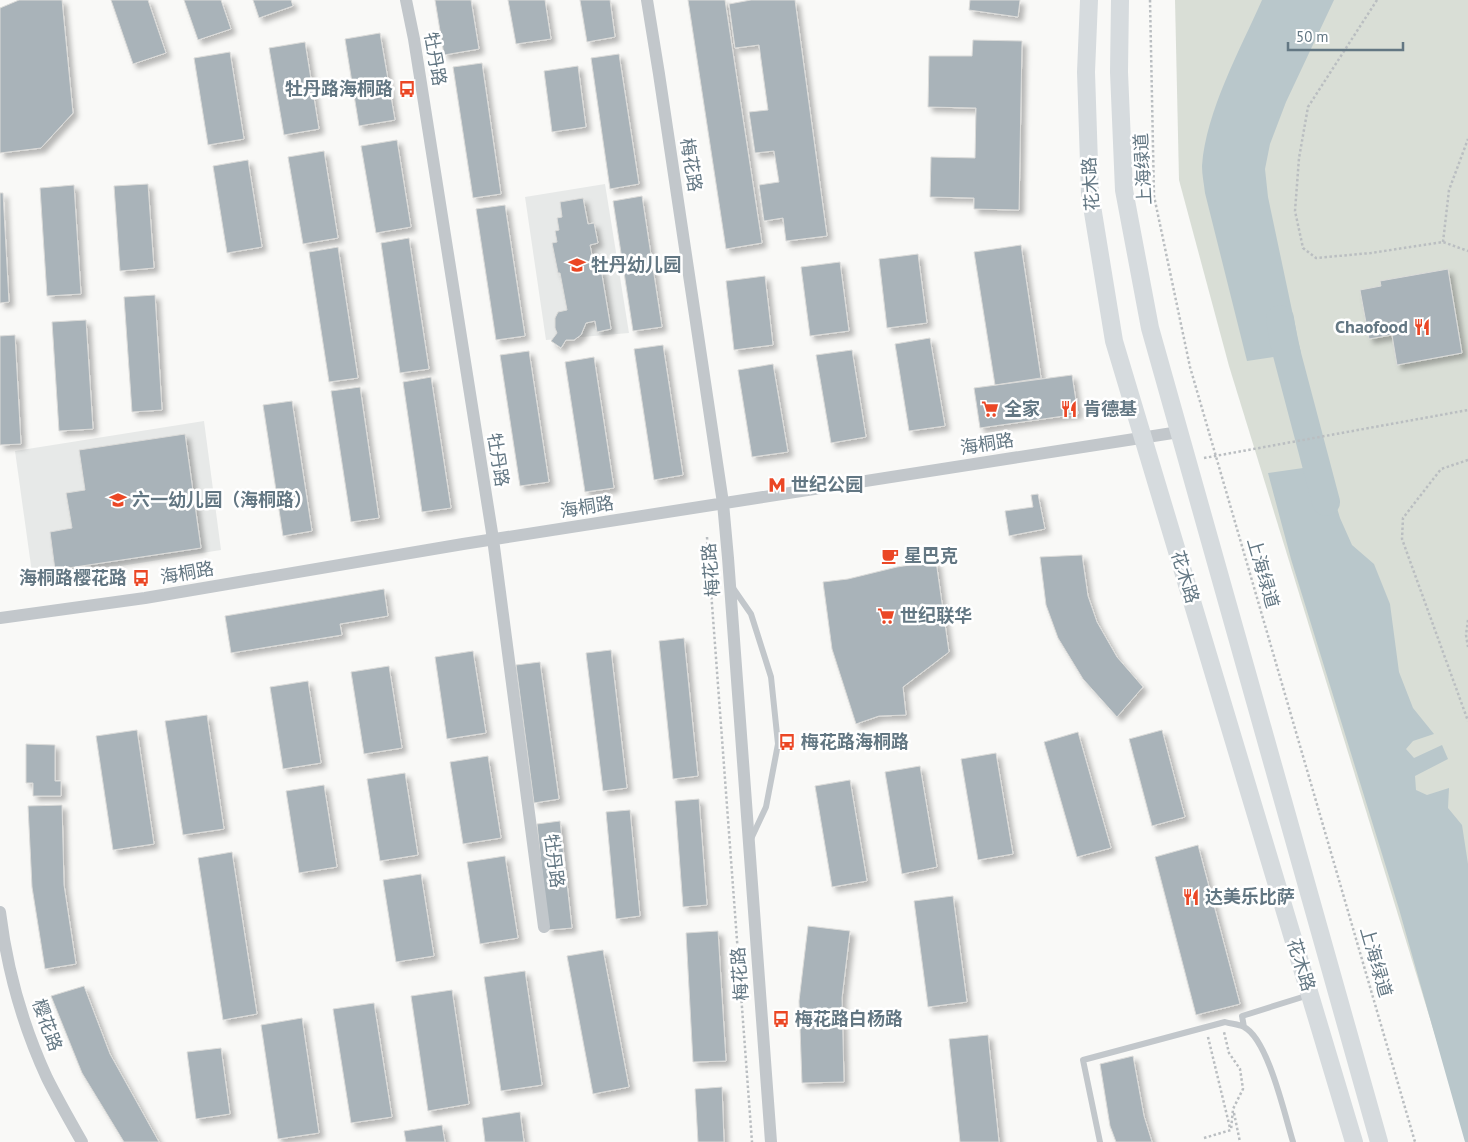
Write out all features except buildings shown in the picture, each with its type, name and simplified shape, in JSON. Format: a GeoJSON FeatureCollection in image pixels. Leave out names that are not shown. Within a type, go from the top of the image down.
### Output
{"type":"FeatureCollection","features":[{"type":"Feature","properties":{"kind":"main road","name":"花木路"},"geometry":{"type":"LineString","coordinates":[[1089,0],[1086,72],[1090,194],[1114,341],[1354,1142]]}},
{"type":"Feature","properties":{"kind":"main road","name":"花木路"},"geometry":{"type":"LineString","coordinates":[[1120,0],[1119,72],[1124,190],[1150,328],[1379,1142]]}},
{"type":"Feature","properties":{"kind":"street","name":"牡丹路"},"geometry":{"type":"LineString","coordinates":[[406,0],[422,89],[493,539],[544,926]]}},
{"type":"Feature","properties":{"kind":"street","name":"梅花路"},"geometry":{"type":"LineString","coordinates":[[647,0],[660,74],[723,503],[771,1142]]}},
{"type":"Feature","properties":{"kind":"street","name":"海桐路"},"geometry":{"type":"LineString","coordinates":[[0,618],[144,598],[493,539],[1180,432]]}},
{"type":"Feature","properties":{"kind":"street","name":"樱花路"},"geometry":{"type":"LineString","coordinates":[[0,912],[8,960],[26,1020],[47,1077],[82,1142]]}},
{"type":"Feature","properties":{"kind":"lane"},"geometry":{"type":"LineString","coordinates":[[730,584],[751,614],[771,677],[778,744],[766,807],[749,842]]}},
{"type":"Feature","properties":{"kind":"lane"},"geometry":{"type":"LineString","coordinates":[[1244,1027],[1242,1016],[1310,995]]}},
{"type":"Feature","properties":{"kind":"lane"},"geometry":{"type":"LineString","coordinates":[[1100,1142],[1083,1060],[1225,1022],[1244,1027],[1257,1039],[1269,1064],[1293,1142]]}},
{"type":"Feature","properties":{"kind":"path","name":"上海绿道"},"geometry":{"type":"LineString","coordinates":[[1150,0],[1154,196],[1190,367],[1415,1142]]}},
{"type":"Feature","properties":{"kind":"path"},"geometry":{"type":"LineString","coordinates":[[1377,0],[1308,107],[1299,158],[1295,211],[1303,248],[1316,258],[1443,242],[1468,251]]}},
{"type":"Feature","properties":{"kind":"path"},"geometry":{"type":"LineString","coordinates":[[1443,242],[1449,190],[1468,139]]}},
{"type":"Feature","properties":{"kind":"path"},"geometry":{"type":"LineString","coordinates":[[1198,460],[1468,410]]}},
{"type":"Feature","properties":{"kind":"path"},"geometry":{"type":"LineString","coordinates":[[1468,460],[1441,469],[1403,518],[1402,539],[1468,721]]}},
{"type":"Feature","properties":{"kind":"path"},"geometry":{"type":"LineString","coordinates":[[707,538],[752,1142]]}},
{"type":"Feature","properties":{"kind":"path"},"geometry":{"type":"LineString","coordinates":[[1468,620],[1466,635],[1468,647]]}},
{"type":"Feature","properties":{"kind":"path"},"geometry":{"type":"LineString","coordinates":[[1222,1023],[1229,1053],[1240,1069],[1243,1089],[1233,1109],[1231,1130]]}},
{"type":"Feature","properties":{"kind":"path"},"geometry":{"type":"LineString","coordinates":[[1206,1028],[1231,1130]]}},
{"type":"Feature","properties":{"kind":"path"},"geometry":{"type":"LineString","coordinates":[[1233,1109],[1240,1142]]}},
{"type":"Feature","properties":{"kind":"path"},"geometry":{"type":"LineString","coordinates":[[1204,1138],[1231,1130]]}},
{"type":"Feature","properties":{"kind":"shaded area"},"geometry":{"type":"Polygon","coordinates":[[[1175,0],[1468,0],[1468,1142],[1229,366],[1179,180],[1175,0]]]}},
{"type":"Feature","properties":{"kind":"shaded area"},"geometry":{"type":"Polygon","coordinates":[[[1262,0],[1334,0],[1286,102],[1270,144],[1265,169],[1268,197],[1301,353],[1247,361],[1205,193],[1202,166],[1205,145],[1217,102],[1262,0]]]}},
{"type":"Feature","properties":{"kind":"shaded area","name":"牡丹幼儿园"},"geometry":{"type":"Polygon","coordinates":[[[605,184],[629,333],[546,340],[525,197],[605,184]]]}},
{"type":"Feature","properties":{"kind":"shaded area","name":"六一幼儿园（海桐路）"},"geometry":{"type":"Polygon","coordinates":[[[204,421],[221,550],[33,580],[15,451],[204,421]]]}},
{"type":"Feature","properties":{"kind":"shaded area"},"geometry":{"type":"Polygon","coordinates":[[[1324,465],[1340,518],[1352,545],[1374,564],[1390,604],[1399,672],[1413,708],[1434,734],[1413,741],[1406,749],[1414,758],[1442,745],[1448,759],[1415,776],[1416,790],[1427,795],[1449,788],[1448,808],[1462,825],[1468,864],[1468,1142],[1465,1142],[1399,909],[1291,559],[1268,473],[1324,465]]]}},
{"type":"Feature","properties":{"kind":"waterway"},"geometry":{"type":"LineString","coordinates":[[1280,319],[1284,343],[1326,502]]}},
{"type":"Feature","properties":{"kind":"place","name":"牡丹路海桐路"},"geometry":{"type":"Point","coordinates":[407,89]}},
{"type":"Feature","properties":{"kind":"place","name":"牡丹幼儿园"},"geometry":{"type":"Point","coordinates":[577,265]}},
{"type":"Feature","properties":{"kind":"place","name":"Chaofood"},"geometry":{"type":"Point","coordinates":[1422,327]}},
{"type":"Feature","properties":{"kind":"place","name":"全家"},"geometry":{"type":"Point","coordinates":[990,409]}},
{"type":"Feature","properties":{"kind":"place","name":"肯德基"},"geometry":{"type":"Point","coordinates":[1069,409]}},
{"type":"Feature","properties":{"kind":"place","name":"世纪公园"},"geometry":{"type":"Point","coordinates":[777,485]}},
{"type":"Feature","properties":{"kind":"place","name":"六一幼儿园（海桐路）"},"geometry":{"type":"Point","coordinates":[118,500]}},
{"type":"Feature","properties":{"kind":"place","name":"星巴克"},"geometry":{"type":"Point","coordinates":[890,556]}},
{"type":"Feature","properties":{"kind":"place","name":"海桐路樱花路"},"geometry":{"type":"Point","coordinates":[141,578]}},
{"type":"Feature","properties":{"kind":"place","name":"世纪联华"},"geometry":{"type":"Point","coordinates":[886,616]}},
{"type":"Feature","properties":{"kind":"place","name":"梅花路海桐路"},"geometry":{"type":"Point","coordinates":[787,742]}},
{"type":"Feature","properties":{"kind":"place","name":"达美乐比萨"},"geometry":{"type":"Point","coordinates":[1191,897]}},
{"type":"Feature","properties":{"kind":"place","name":"梅花路白杨路"},"geometry":{"type":"Point","coordinates":[781,1019]}}]}
